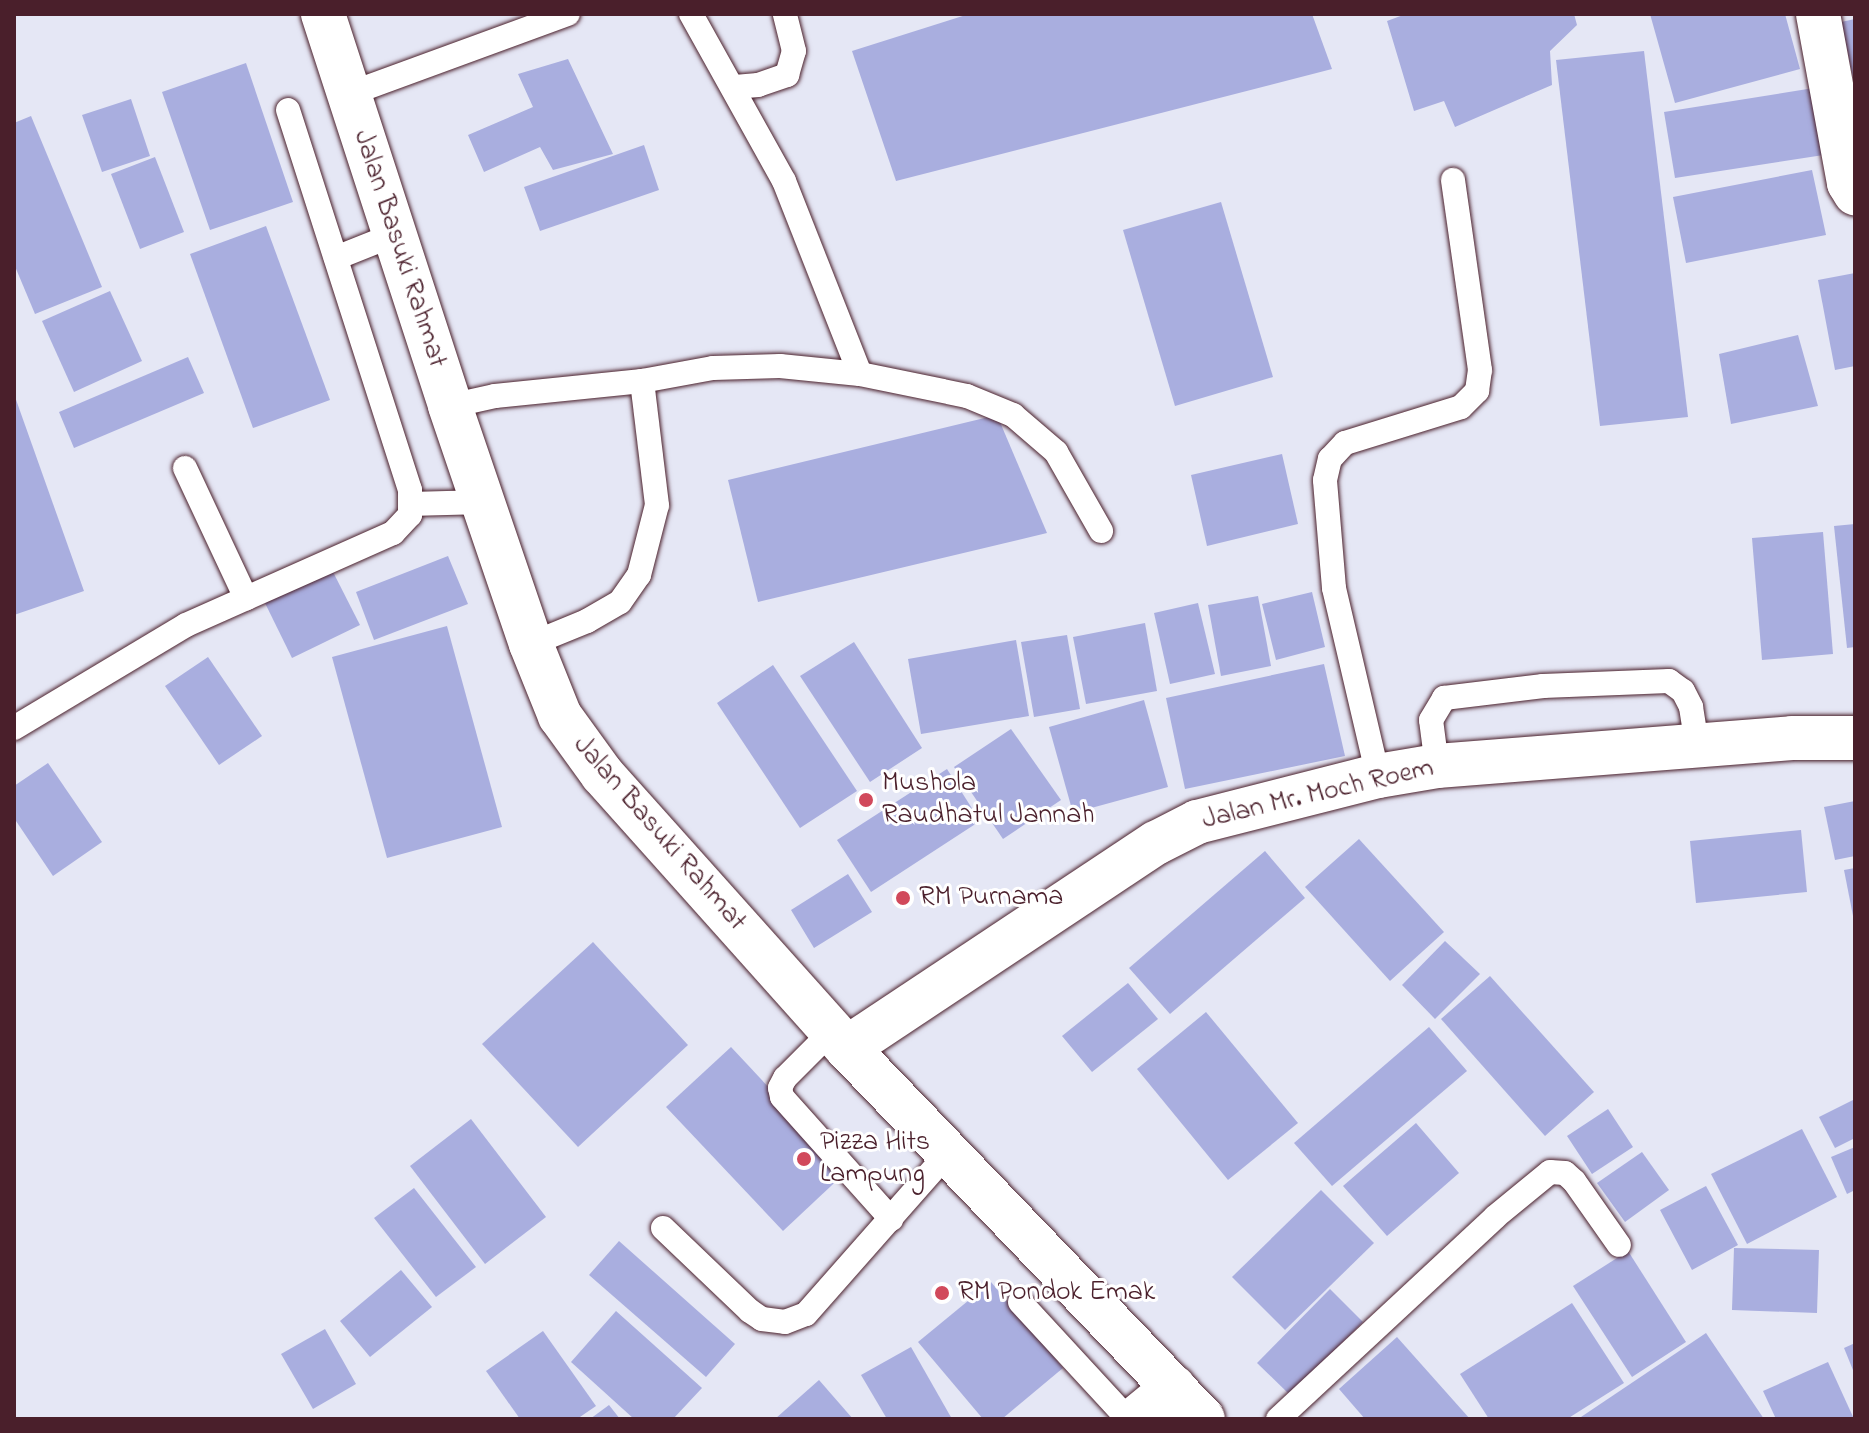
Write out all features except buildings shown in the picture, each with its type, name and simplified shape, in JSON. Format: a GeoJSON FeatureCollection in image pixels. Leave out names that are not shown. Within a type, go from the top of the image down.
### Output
{"type":"FeatureCollection","features":[{"type":"Feature","properties":{"kind":"main road","name":"Jalan Basuki Rahmat"},"geometry":{"type":"LineString","coordinates":[[323,14],[482,502],[531,644],[560,716],[602,774],[839,1040],[1203,1419]]}},
{"type":"Feature","properties":{"kind":"main road"},"geometry":{"type":"LineString","coordinates":[[1818,14],[1849,183],[1855,193]]}},
{"type":"Feature","properties":{"kind":"main road","name":"Jalan Mr. Moch Roem"},"geometry":{"type":"LineString","coordinates":[[839,1040],[1143,851],[1183,829],[1233,811],[1378,776],[1437,766],[1697,745],[1855,738]]}},
{"type":"Feature","properties":{"kind":"main road"},"geometry":{"type":"LineString","coordinates":[[1135,1419],[1174,1387]]}},
{"type":"Feature","properties":{"kind":"lane"},"geometry":{"type":"LineString","coordinates":[[349,94],[568,14]]}},
{"type":"Feature","properties":{"kind":"lane"},"geometry":{"type":"LineString","coordinates":[[691,14],[735,87],[784,181],[860,374]]}},
{"type":"Feature","properties":{"kind":"lane"},"geometry":{"type":"LineString","coordinates":[[735,87],[758,85],[787,75],[794,51],[785,14]]}},
{"type":"Feature","properties":{"kind":"lane"},"geometry":{"type":"LineString","coordinates":[[14,728],[186,625],[393,533],[405,524],[412,504],[288,110]]}},
{"type":"Feature","properties":{"kind":"lane"},"geometry":{"type":"LineString","coordinates":[[1378,776],[1334,588],[1325,480],[1330,459],[1345,443],[1461,407],[1477,391],[1480,370],[1453,180]]}},
{"type":"Feature","properties":{"kind":"lane"},"geometry":{"type":"LineString","coordinates":[[336,258],[396,234]]}},
{"type":"Feature","properties":{"kind":"lane"},"geometry":{"type":"LineString","coordinates":[[450,406],[495,396],[642,381],[713,368],[780,366],[860,374],[967,396],[1013,415],[1056,452],[1101,531]]}},
{"type":"Feature","properties":{"kind":"lane"},"geometry":{"type":"LineString","coordinates":[[531,644],[587,621],[620,602],[639,575],[657,505],[642,381]]}},
{"type":"Feature","properties":{"kind":"lane"},"geometry":{"type":"LineString","coordinates":[[185,468],[246,598]]}},
{"type":"Feature","properties":{"kind":"lane"},"geometry":{"type":"LineString","coordinates":[[412,504],[482,502]]}},
{"type":"Feature","properties":{"kind":"lane"},"geometry":{"type":"LineString","coordinates":[[1437,766],[1431,720],[1444,698],[1543,686],[1669,681],[1683,691],[1691,707],[1697,745]]}},
{"type":"Feature","properties":{"kind":"lane"},"geometry":{"type":"LineString","coordinates":[[839,1040],[785,1078],[780,1088],[782,1097],[891,1219]]}},
{"type":"Feature","properties":{"kind":"lane"},"geometry":{"type":"LineString","coordinates":[[663,1228],[750,1311],[773,1323],[806,1314],[949,1152]]}},
{"type":"Feature","properties":{"kind":"lane"},"geometry":{"type":"LineString","coordinates":[[1278,1419],[1495,1217],[1550,1172],[1565,1173],[1574,1181],[1619,1245]]}},
{"type":"Feature","properties":{"kind":"lane"},"geometry":{"type":"LineString","coordinates":[[1020,1302],[1128,1419]]}},
{"type":"Feature","properties":{"kind":"place","name":"Mushola Raudhatul Jannah"},"geometry":{"type":"Point","coordinates":[866,800]}},
{"type":"Feature","properties":{"kind":"place","name":"RM Purnama"},"geometry":{"type":"Point","coordinates":[903,898]}},
{"type":"Feature","properties":{"kind":"place","name":"Pizza Hits Lampung"},"geometry":{"type":"Point","coordinates":[804,1159]}},
{"type":"Feature","properties":{"kind":"place","name":"RM Pondok Emak"},"geometry":{"type":"Point","coordinates":[942,1293]}}]}
